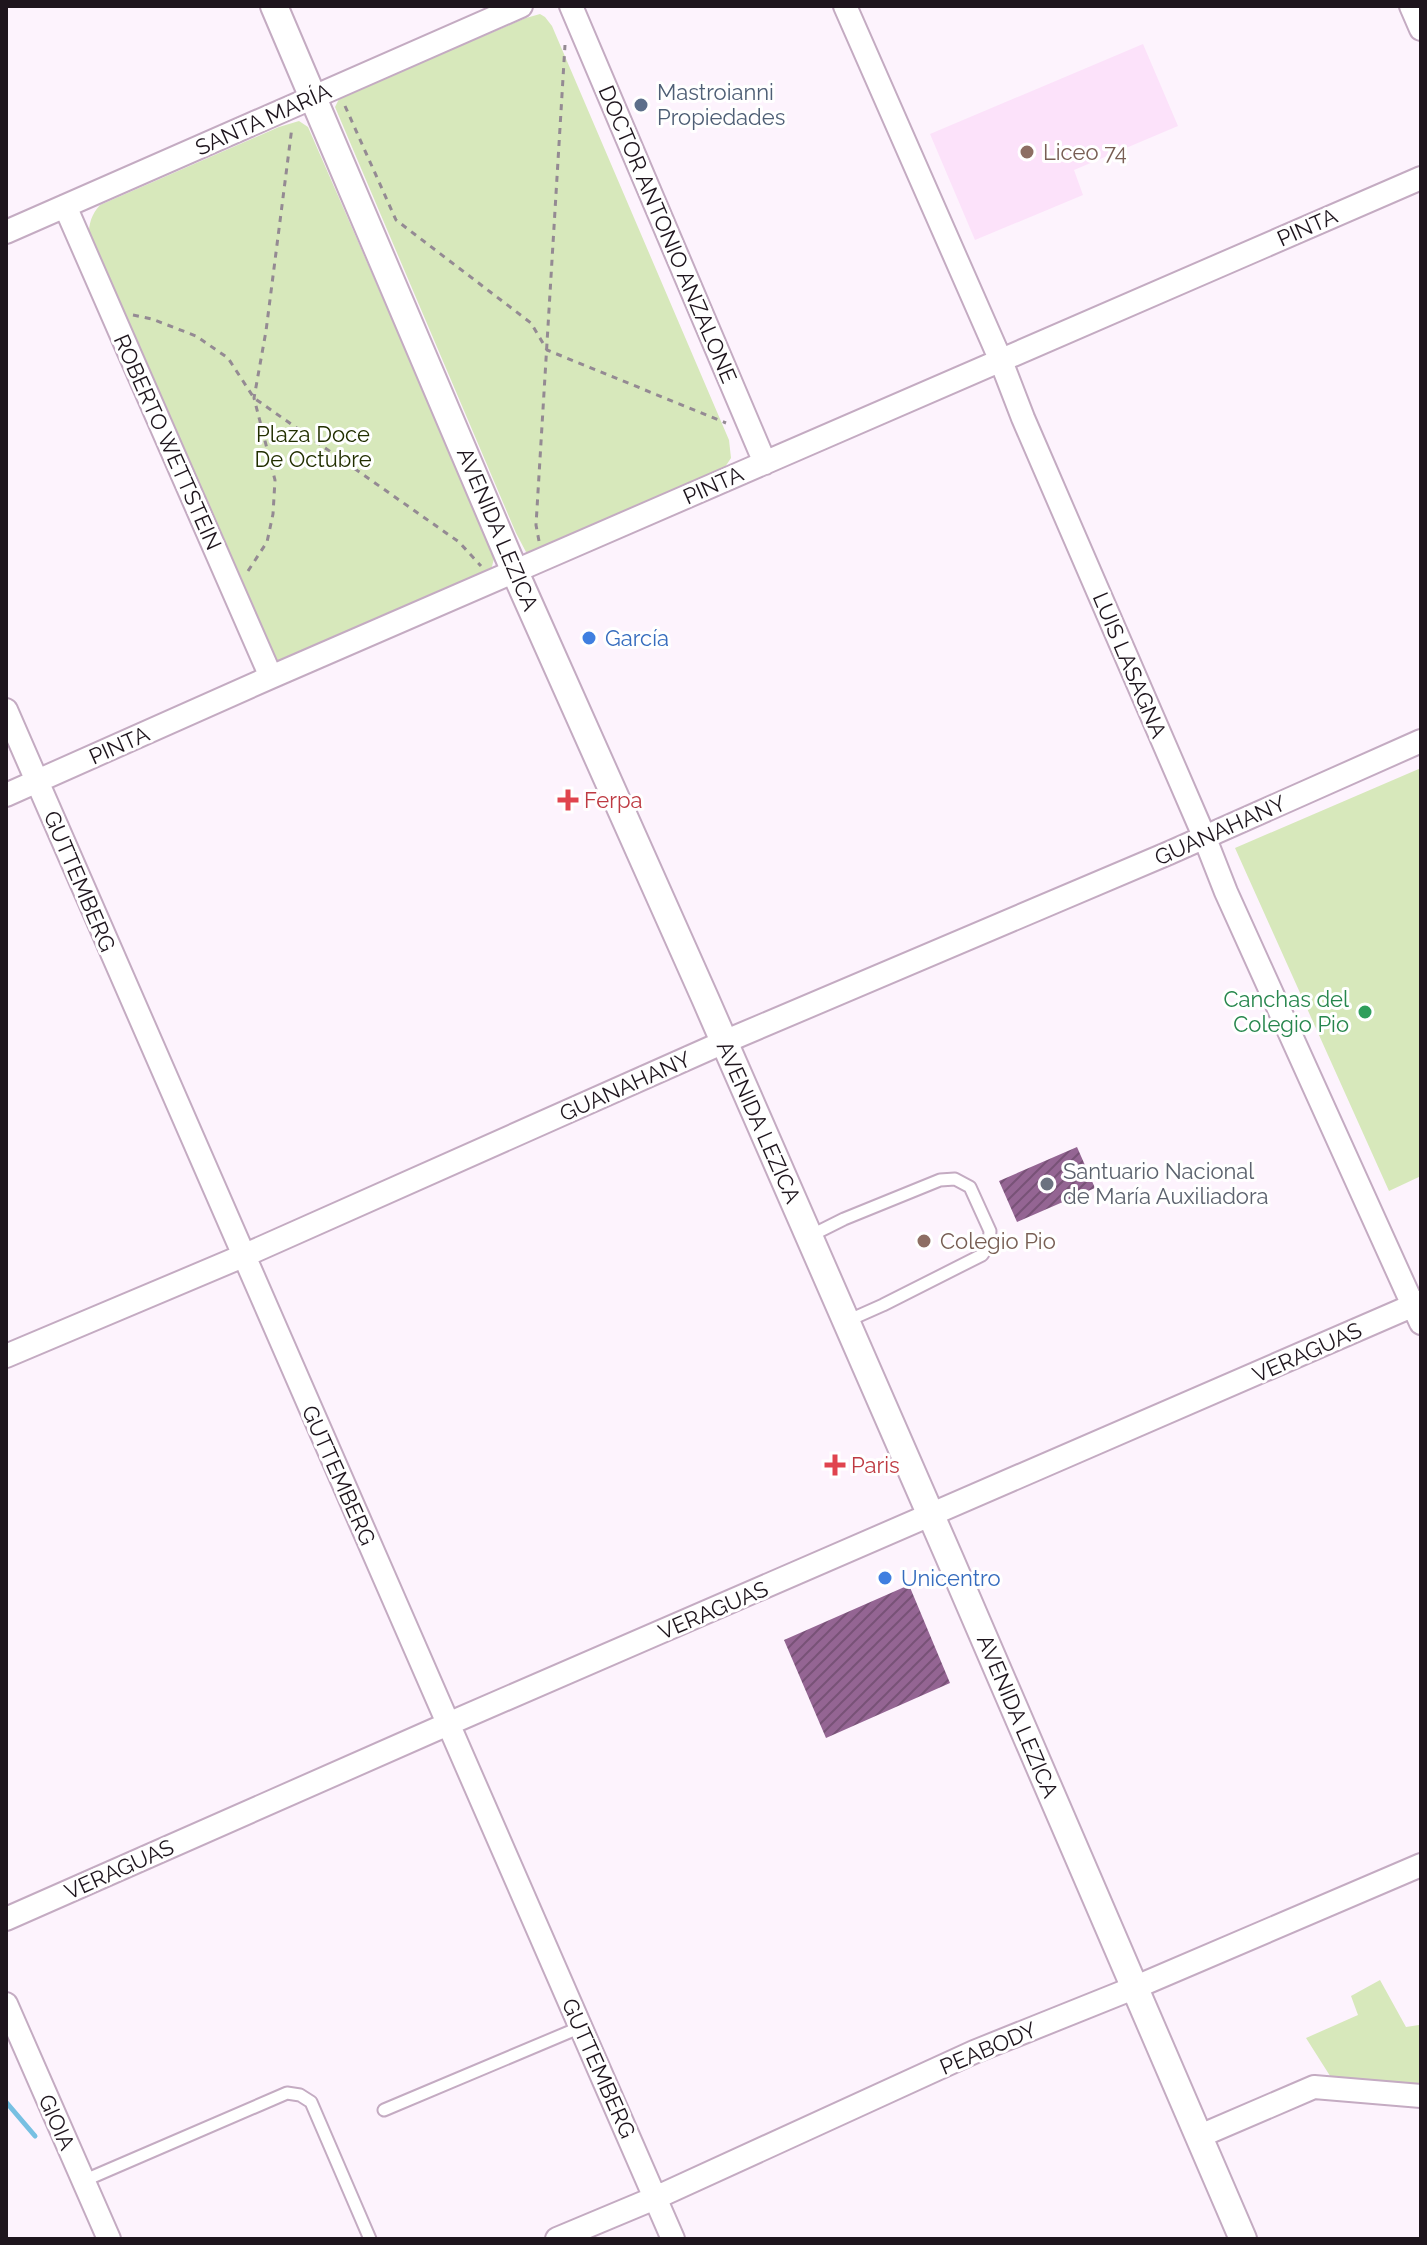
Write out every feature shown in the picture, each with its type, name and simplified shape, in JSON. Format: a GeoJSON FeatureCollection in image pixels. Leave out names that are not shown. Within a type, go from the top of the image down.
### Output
{"type":"FeatureCollection","features":[{"type":"Feature","properties":{"kind":"street","name":"AVENIDA LEZICA"},"geometry":{"type":"LineString","coordinates":[[274,6],[505,576],[724,1042],[1243,2239]]}},
{"type":"Feature","properties":{"kind":"street","name":"SANTA MARÍA"},"geometry":{"type":"LineString","coordinates":[[6,232],[521,6]]}},
{"type":"Feature","properties":{"kind":"street","name":"LUIS LASAGNA"},"geometry":{"type":"LineString","coordinates":[[845,6],[1001,361],[1226,892],[1419,1310]]}},
{"type":"Feature","properties":{"kind":"street"},"geometry":{"type":"LineString","coordinates":[[1411,6],[1421,29]]}},
{"type":"Feature","properties":{"kind":"street","name":"DOCTOR ANTONIO ANZALONE"},"geometry":{"type":"LineString","coordinates":[[572,9],[765,463]]}},
{"type":"Feature","properties":{"kind":"street","name":"PINTA"},"geometry":{"type":"LineString","coordinates":[[6,795],[1421,178]]}},
{"type":"Feature","properties":{"kind":"street","name":"ROBERTO WETTSTEIN"},"geometry":{"type":"LineString","coordinates":[[65,206],[271,677]]}},
{"type":"Feature","properties":{"kind":"street","name":"GUTTEMBERG"},"geometry":{"type":"LineString","coordinates":[[6,710],[673,2239]]}},
{"type":"Feature","properties":{"kind":"street","name":"GUANAHANY"},"geometry":{"type":"LineString","coordinates":[[6,1356],[243,1256],[724,1042],[1421,741]]}},
{"type":"Feature","properties":{"kind":"street","name":"VERAGUAS"},"geometry":{"type":"LineString","coordinates":[[6,1919],[448,1724],[1419,1310]]}},
{"type":"Feature","properties":{"kind":"street","name":"PEABODY"},"geometry":{"type":"LineString","coordinates":[[557,2239],[655,2198],[974,2052],[1136,1987],[1421,1865]]}},
{"type":"Feature","properties":{"kind":"street","name":"GIOIA"},"geometry":{"type":"LineString","coordinates":[[6,2004],[109,2239]]}},
{"type":"Feature","properties":{"kind":"street"},"geometry":{"type":"LineString","coordinates":[[1200,2136],[1314,2087],[1421,2096]]}},
{"type":"Feature","properties":{"kind":"lane"},"geometry":{"type":"LineString","coordinates":[[809,1237],[844,1219],[940,1180],[955,1179],[970,1187],[990,1231],[989,1245],[982,1255],[846,1321]]}},
{"type":"Feature","properties":{"kind":"lane"},"geometry":{"type":"LineString","coordinates":[[384,2110],[581,2027]]}},
{"type":"Feature","properties":{"kind":"lane"},"geometry":{"type":"LineString","coordinates":[[83,2181],[287,2093],[300,2095],[311,2102],[370,2239]]}},
{"type":"Feature","properties":{"kind":"path"},"geometry":{"type":"LineString","coordinates":[[542,560],[536,525],[566,28],[572,9]]}},
{"type":"Feature","properties":{"kind":"path"},"geometry":{"type":"LineString","coordinates":[[254,398],[266,331],[292,131],[313,96],[396,220],[531,323],[547,350],[752,434]]}},
{"type":"Feature","properties":{"kind":"path"},"geometry":{"type":"LineString","coordinates":[[110,310],[152,319],[196,336],[228,358],[254,398],[275,480],[273,514],[267,542],[233,590]]}},
{"type":"Feature","properties":{"kind":"path"},"geometry":{"type":"LineString","coordinates":[[254,398],[505,576]]}},
{"type":"Feature","properties":{"kind":"shaded area","name":"Liceo 74"},"geometry":{"type":"Polygon","coordinates":[[[1143,44],[1178,126],[1074,170],[1083,195],[975,240],[930,134],[1143,44]]]}},
{"type":"Feature","properties":{"kind":"green space"},"geometry":{"type":"Polygon","coordinates":[[[540,14],[552,26],[729,440],[731,458],[723,470],[535,554],[526,552],[516,533],[335,107],[344,95],[540,14]]]}},
{"type":"Feature","properties":{"kind":"green space","name":"Plaza Doce De Octubre"},"geometry":{"type":"Polygon","coordinates":[[[299,121],[308,127],[495,555],[491,570],[282,662],[274,659],[89,242],[89,231],[100,205],[299,121]]]}},
{"type":"Feature","properties":{"kind":"green space","name":"Canchas del Colegio Pio"},"geometry":{"type":"Polygon","coordinates":[[[1421,768],[1421,1176],[1389,1191],[1235,848],[1421,768]]]}},
{"type":"Feature","properties":{"kind":"green space"},"geometry":{"type":"Polygon","coordinates":[[[1380,1980],[1406,2027],[1421,2027],[1421,2090],[1332,2079],[1306,2038],[1358,2015],[1351,1996],[1380,1980]]]}},
{"type":"Feature","properties":{"kind":"building","name":"Santuario Nacional de María Auxiliadora"},"geometry":{"type":"Polygon","coordinates":[[[1077,1147],[1095,1188],[1017,1222],[999,1181],[1077,1147]]]}},
{"type":"Feature","properties":{"kind":"building"},"geometry":{"type":"Polygon","coordinates":[[[909,1585],[950,1683],[826,1738],[784,1640],[909,1585]]]}},
{"type":"Feature","properties":{"kind":"waterway"},"geometry":{"type":"LineString","coordinates":[[6,2102],[35,2136]]}},
{"type":"Feature","properties":{"kind":"place","name":"Mastroianni Propiedades"},"geometry":{"type":"Point","coordinates":[641,105]}},
{"type":"Feature","properties":{"kind":"place","name":"Liceo 74"},"geometry":{"type":"Point","coordinates":[1027,152]}},
{"type":"Feature","properties":{"kind":"place","name":"García"},"geometry":{"type":"Point","coordinates":[589,638]}},
{"type":"Feature","properties":{"kind":"place","name":"Ferpa"},"geometry":{"type":"Point","coordinates":[568,800]}},
{"type":"Feature","properties":{"kind":"place","name":"Canchas del Colegio Pio"},"geometry":{"type":"Point","coordinates":[1365,1012]}},
{"type":"Feature","properties":{"kind":"place","name":"Santuario Nacional de María Auxiliadora"},"geometry":{"type":"Point","coordinates":[1047,1184]}},
{"type":"Feature","properties":{"kind":"place","name":"Colegio Pio"},"geometry":{"type":"Point","coordinates":[924,1241]}},
{"type":"Feature","properties":{"kind":"place","name":"Paris"},"geometry":{"type":"Point","coordinates":[835,1465]}},
{"type":"Feature","properties":{"kind":"place","name":"Unicentro"},"geometry":{"type":"Point","coordinates":[885,1578]}}]}
